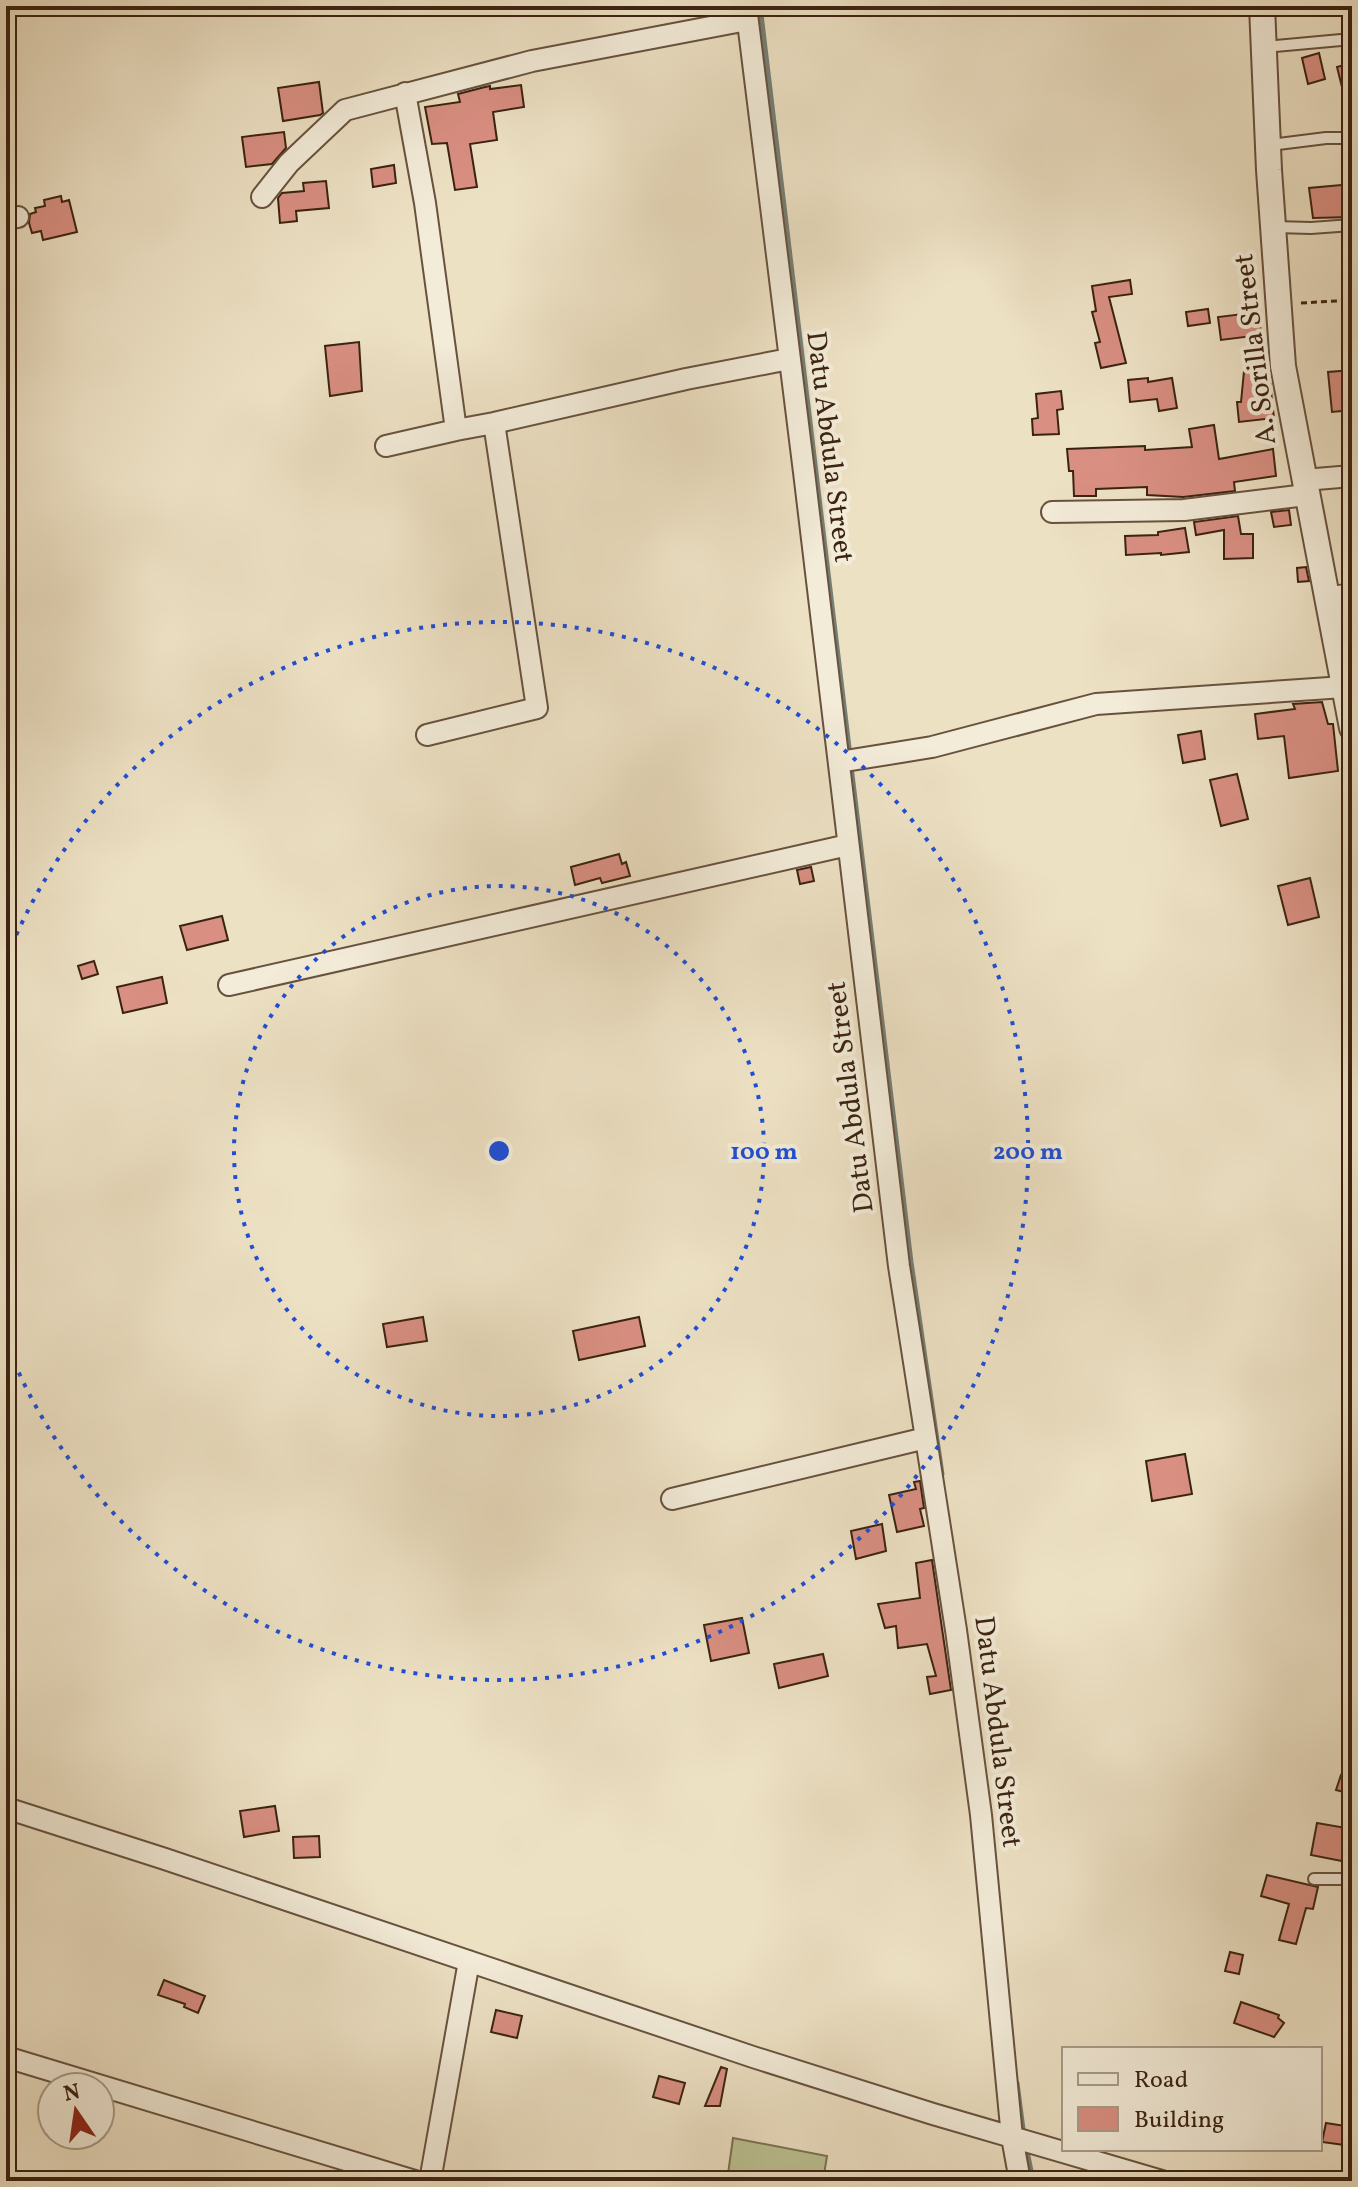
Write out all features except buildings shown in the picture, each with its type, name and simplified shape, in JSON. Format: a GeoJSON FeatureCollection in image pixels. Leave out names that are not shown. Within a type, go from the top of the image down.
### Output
{"type":"FeatureCollection","features":[{"type":"Feature","properties":{"kind":"street","name":"A. Sorilla Street"},"geometry":{"type":"LineString","coordinates":[[1262,6],[1277,305],[1283,366],[1352,728]]}},
{"type":"Feature","properties":{"kind":"street"},"geometry":{"type":"LineString","coordinates":[[262,197],[289,163],[345,110],[532,61],[746,13]]}},
{"type":"Feature","properties":{"kind":"street","name":"Datu Abdula Street"},"geometry":{"type":"LineString","coordinates":[[746,13],[899,1266],[956,1630],[981,1815],[1012,2137],[1020,2181]]}},
{"type":"Feature","properties":{"kind":"street"},"geometry":{"type":"LineString","coordinates":[[405,93],[425,203],[456,430]]}},
{"type":"Feature","properties":{"kind":"street"},"geometry":{"type":"LineString","coordinates":[[386,446],[789,359]]}},
{"type":"Feature","properties":{"kind":"street"},"geometry":{"type":"LineString","coordinates":[[427,735],[537,708],[494,423]]}},
{"type":"Feature","properties":{"kind":"street"},"geometry":{"type":"LineString","coordinates":[[1052,512],[1172,511],[1305,488],[1352,476]]}},
{"type":"Feature","properties":{"kind":"street"},"geometry":{"type":"LineString","coordinates":[[1326,598],[1352,594]]}},
{"type":"Feature","properties":{"kind":"street"},"geometry":{"type":"LineString","coordinates":[[839,762],[932,747],[1096,704],[1347,695]]}},
{"type":"Feature","properties":{"kind":"street"},"geometry":{"type":"LineString","coordinates":[[229,985],[848,845]]}},
{"type":"Feature","properties":{"kind":"street"},"geometry":{"type":"LineString","coordinates":[[672,1499],[926,1438]]}},
{"type":"Feature","properties":{"kind":"street"},"geometry":{"type":"LineString","coordinates":[[6,1808],[753,2057],[1162,2181]]}},
{"type":"Feature","properties":{"kind":"street"},"geometry":{"type":"LineString","coordinates":[[430,2181],[469,1961]]}},
{"type":"Feature","properties":{"kind":"street"},"geometry":{"type":"LineString","coordinates":[[6,2057],[415,2181]]}},
{"type":"Feature","properties":{"kind":"lane"},"geometry":{"type":"LineString","coordinates":[[1263,47],[1352,39]]}},
{"type":"Feature","properties":{"kind":"lane"},"geometry":{"type":"LineString","coordinates":[[1268,145],[1352,138]]}},
{"type":"Feature","properties":{"kind":"lane"},"geometry":{"type":"LineString","coordinates":[[1273,227],[1352,225]]}},
{"type":"Feature","properties":{"kind":"lane"},"geometry":{"type":"LineString","coordinates":[[1314,1879],[1352,1879]]}},
{"type":"Feature","properties":{"kind":"path"},"geometry":{"type":"LineString","coordinates":[[1277,305],[1352,300]]}},
{"type":"Feature","properties":{"kind":"green space"},"geometry":{"type":"Polygon","coordinates":[[[733,2138],[827,2156],[823,2181],[727,2181],[733,2138]]]}},
{"type":"Feature","properties":{"kind":"waterway"},"geometry":{"type":"LineString","coordinates":[[760,6],[850,756]]}},
{"type":"Feature","properties":{"kind":"waterway"},"geometry":{"type":"LineString","coordinates":[[851,766],[911,1262],[942,1474]]}},
{"type":"Feature","properties":{"kind":"waterway"},"geometry":{"type":"LineString","coordinates":[[1017,2083],[1024,2137]]}},
{"type":"Feature","properties":{"kind":"waterway"},"geometry":{"type":"LineString","coordinates":[[1026,2146],[1033,2181]]}}]}
